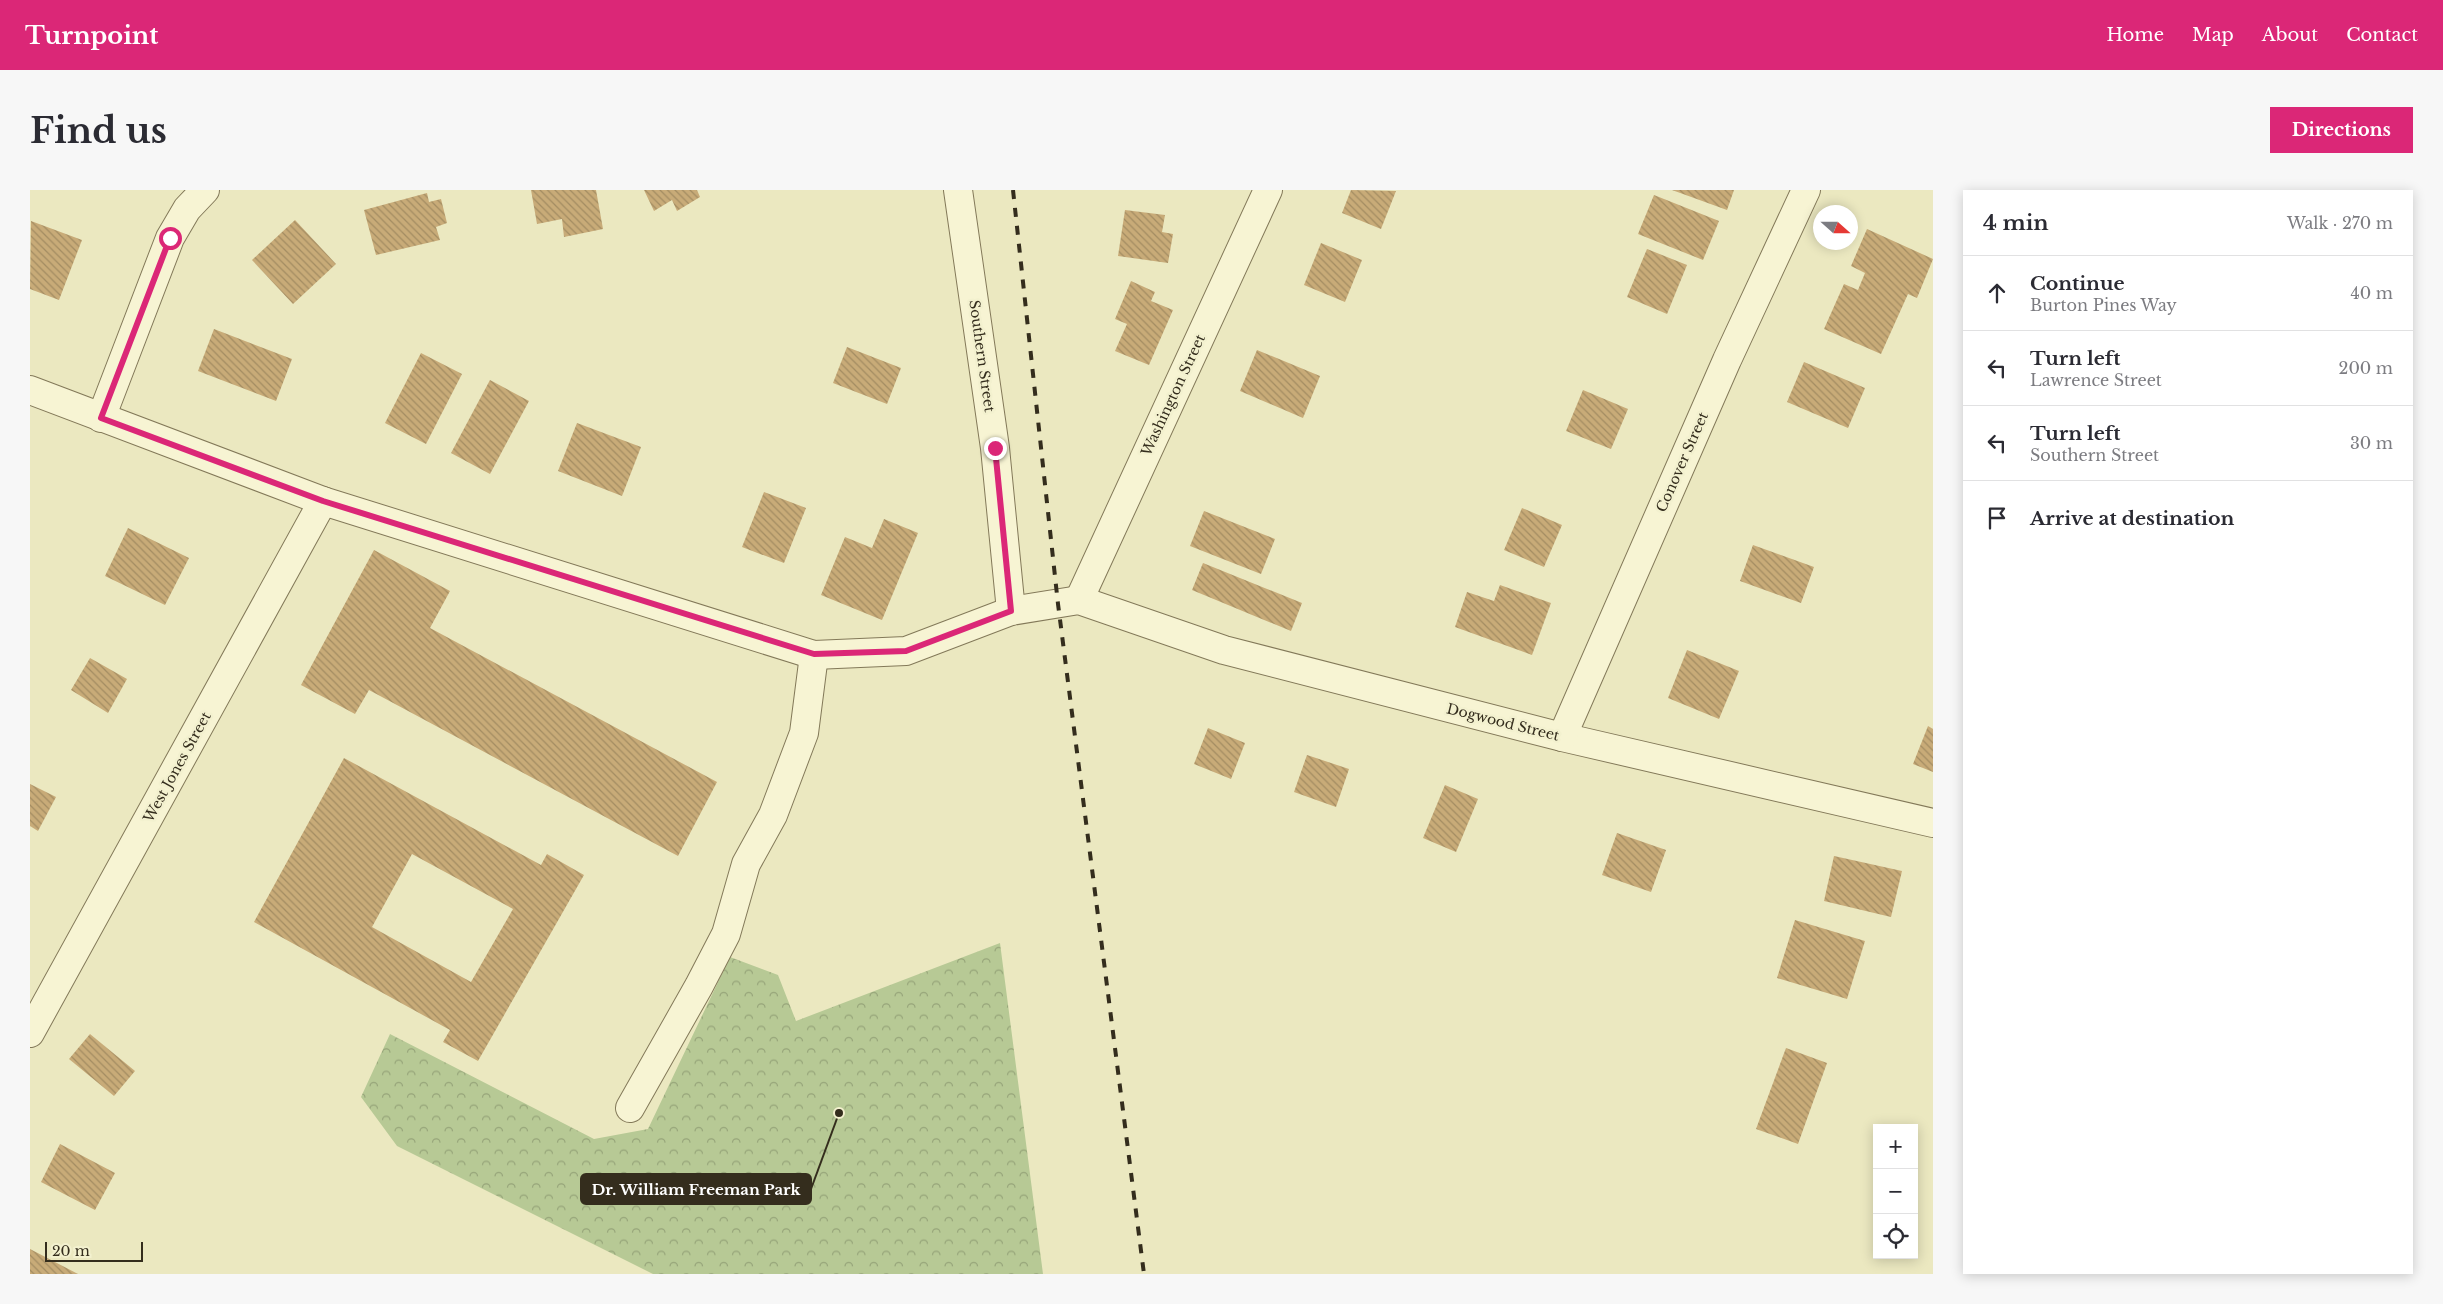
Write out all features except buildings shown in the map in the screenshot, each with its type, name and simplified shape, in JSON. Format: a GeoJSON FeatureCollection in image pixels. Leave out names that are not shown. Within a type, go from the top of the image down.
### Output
{"type":"FeatureCollection","features":[{"type":"Feature","properties":{"kind":"street"},"geometry":{"type":"LineString","coordinates":[[101,418],[170,238],[187,209],[205,190]]}},
{"type":"Feature","properties":{"kind":"street","name":"Southern Street"},"geometry":{"type":"LineString","coordinates":[[958,190],[995,448],[1011,611]]}},
{"type":"Feature","properties":{"kind":"street","name":"Washington Street"},"geometry":{"type":"LineString","coordinates":[[1079,600],[1268,190]]}},
{"type":"Feature","properties":{"kind":"street","name":"Conover Street"},"geometry":{"type":"LineString","coordinates":[[1562,737],[1726,360],[1806,190]]}},
{"type":"Feature","properties":{"kind":"street"},"geometry":{"type":"LineString","coordinates":[[30,390],[323,501],[814,654],[906,651],[1011,611],[1079,600]]}},
{"type":"Feature","properties":{"kind":"street","name":"West Jones Street"},"geometry":{"type":"LineString","coordinates":[[30,1033],[323,501]]}},
{"type":"Feature","properties":{"kind":"street","name":"Dogwood Street"},"geometry":{"type":"LineString","coordinates":[[1079,600],[1224,650],[1562,737],[1933,823]]}},
{"type":"Feature","properties":{"kind":"street"},"geometry":{"type":"LineString","coordinates":[[630,1108],[726,934],[746,864],[773,815],[804,733],[814,654]]}},
{"type":"Feature","properties":{"kind":"green space"},"geometry":{"type":"Polygon","coordinates":[[[1000,943],[1043,1274],[653,1274],[397,1146],[361,1097],[390,1034],[594,1139],[648,1129],[730,957],[778,975],[796,1021],[1000,943]]]}},
{"type":"Feature","properties":{"kind":"railway"},"geometry":{"type":"LineString","coordinates":[[1013,190],[1058,604],[1144,1274]]}},
{"type":"Feature","properties":{"kind":"place","name":"Dr. William Freeman Park"},"geometry":{"type":"Point","coordinates":[839,1113]}},
{"type":"Feature","properties":{"kind":"route"},"geometry":{"type":"LineString","coordinates":[[170,238],[101,418],[323,501],[814,654],[906,651],[1011,611],[1008,565],[995,448]]}}]}
